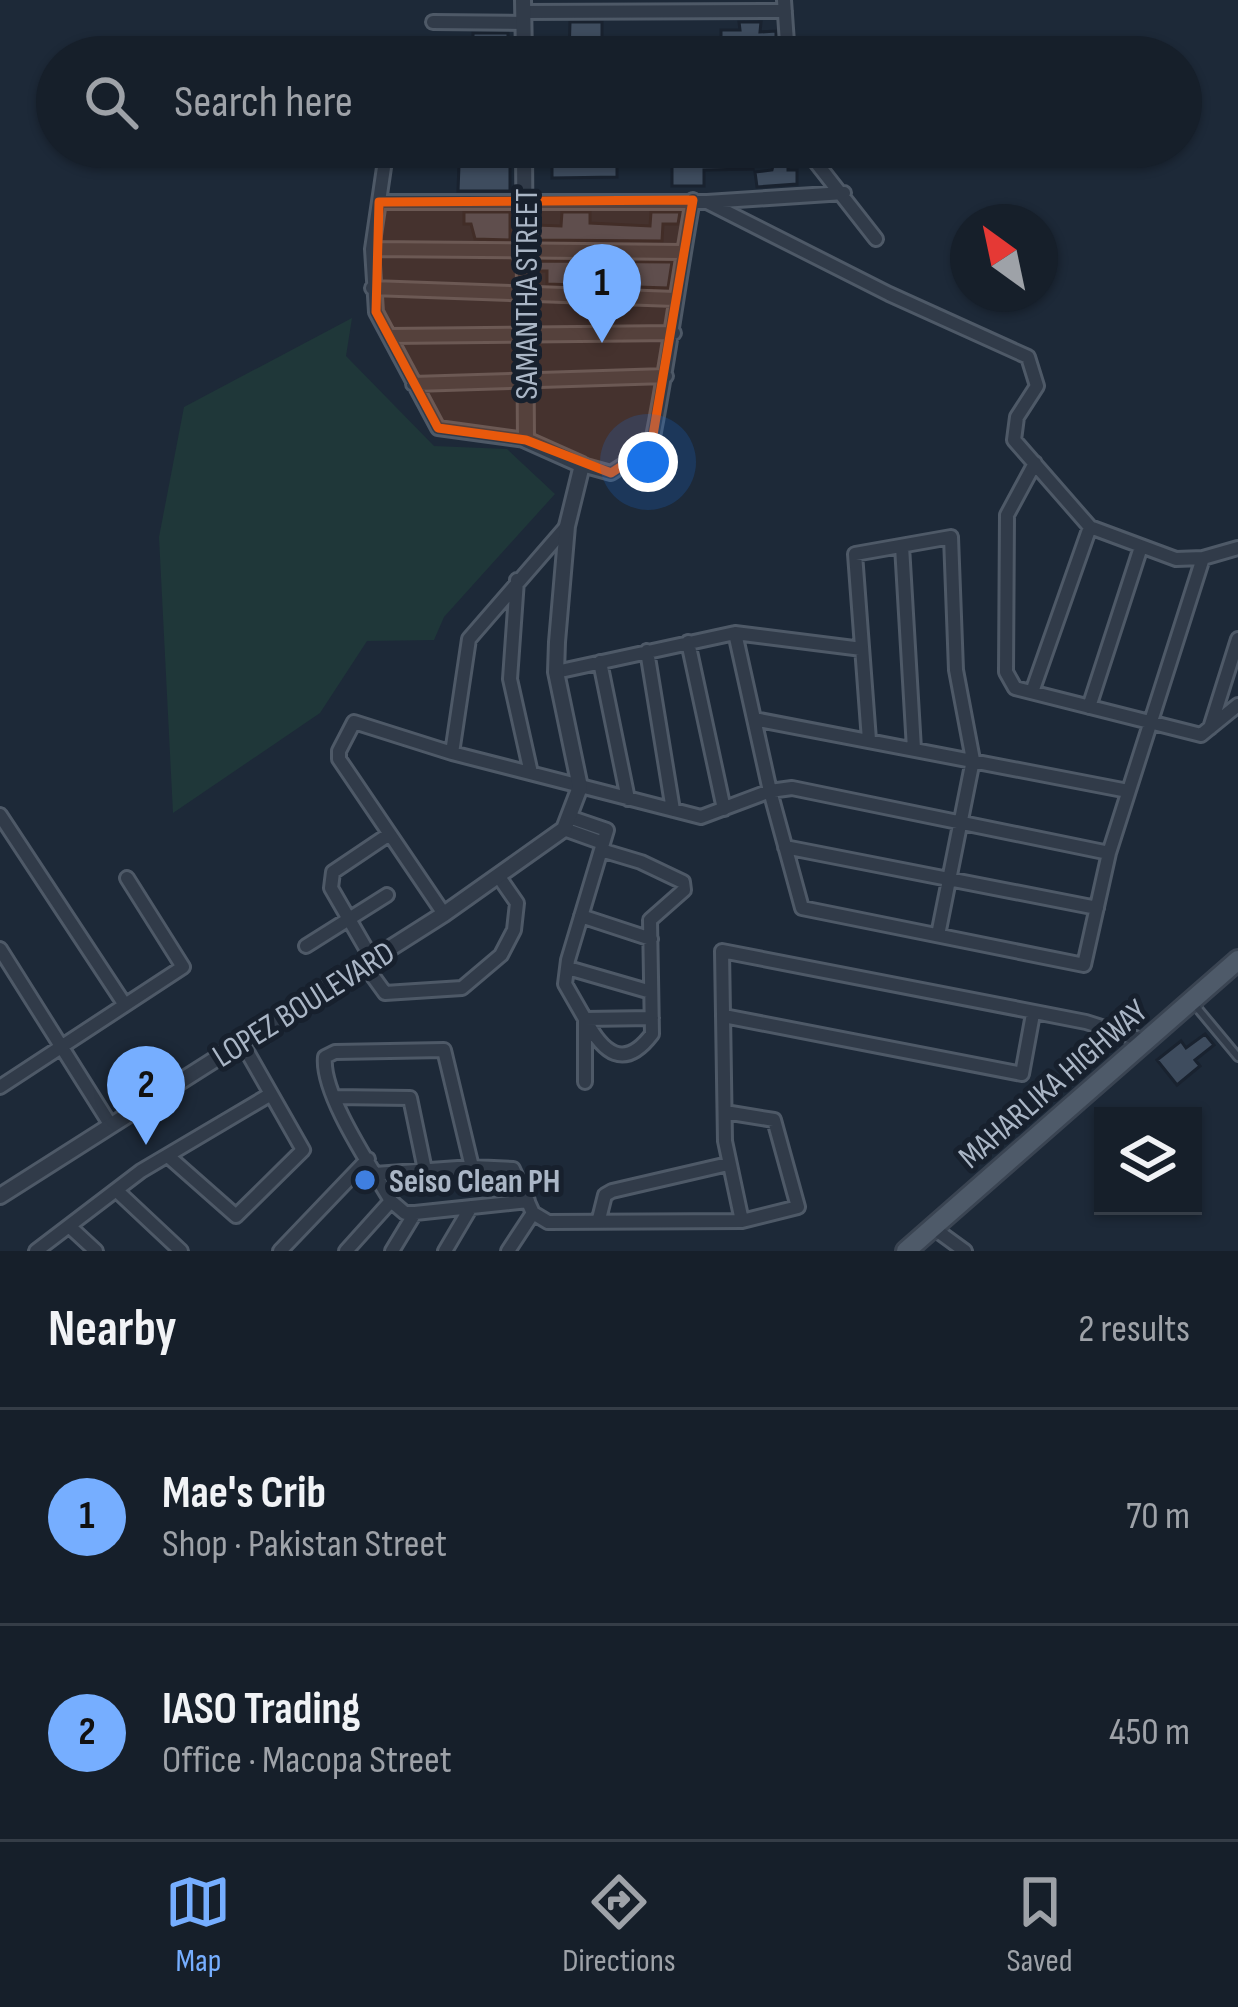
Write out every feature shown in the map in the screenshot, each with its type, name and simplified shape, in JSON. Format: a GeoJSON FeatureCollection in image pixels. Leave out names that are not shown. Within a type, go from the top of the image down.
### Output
{"type":"FeatureCollection","features":[{"type":"Feature","properties":{"kind":"main road","name":"MAHARLIKA HIGHWAY"},"geometry":{"type":"LineString","coordinates":[[906,1251],[1238,960]]}},
{"type":"Feature","properties":{"kind":"street"},"geometry":{"type":"LineString","coordinates":[[433,22],[524,12],[785,6],[787,36]]}},
{"type":"Feature","properties":{"kind":"street"},"geometry":{"type":"LineString","coordinates":[[385,168],[372,249],[376,312],[438,428],[526,440],[581,465],[611,472],[651,447],[674,333],[683,252],[700,201]]}},
{"type":"Feature","properties":{"kind":"street","name":"SAMANTHA STREET"},"geometry":{"type":"LineString","coordinates":[[524,168],[526,440]]}},
{"type":"Feature","properties":{"kind":"street"},"geometry":{"type":"LineString","coordinates":[[823,168],[876,239]]}},
{"type":"Feature","properties":{"kind":"street"},"geometry":{"type":"LineString","coordinates":[[380,202],[700,201],[844,193]]}},
{"type":"Feature","properties":{"kind":"street"},"geometry":{"type":"LineString","coordinates":[[700,201],[1028,357],[1037,386],[1017,417],[1014,440],[1090,527],[1176,559],[1238,548]]}},
{"type":"Feature","properties":{"kind":"street"},"geometry":{"type":"LineString","coordinates":[[372,249],[683,252]]}},
{"type":"Feature","properties":{"kind":"street"},"geometry":{"type":"LineString","coordinates":[[372,288],[675,299]]}},
{"type":"Feature","properties":{"kind":"street"},"geometry":{"type":"LineString","coordinates":[[389,336],[674,333]]}},
{"type":"Feature","properties":{"kind":"street"},"geometry":{"type":"LineString","coordinates":[[413,384],[666,376]]}},
{"type":"Feature","properties":{"kind":"street"},"geometry":{"type":"LineString","coordinates":[[1035,463],[1007,515],[1006,673],[1015,688],[1201,735],[1238,705]]}},
{"type":"Feature","properties":{"kind":"street"},"geometry":{"type":"LineString","coordinates":[[581,465],[567,526],[556,672],[580,787],[567,823],[602,847],[683,882],[684,890],[650,920],[652,1034],[629,1054],[605,1049],[565,984],[602,847]]}},
{"type":"Feature","properties":{"kind":"street"},"geometry":{"type":"LineString","coordinates":[[452,753],[469,639],[567,526]]}},
{"type":"Feature","properties":{"kind":"street"},"geometry":{"type":"LineString","coordinates":[[1032,692],[1090,527]]}},
{"type":"Feature","properties":{"kind":"street"},"geometry":{"type":"LineString","coordinates":[[869,740],[855,554],[951,537],[956,670],[973,760],[938,935]]}},
{"type":"Feature","properties":{"kind":"street"},"geometry":{"type":"LineString","coordinates":[[902,546],[914,749]]}},
{"type":"Feature","properties":{"kind":"street"},"geometry":{"type":"LineString","coordinates":[[1089,707],[1141,547]]}},
{"type":"Feature","properties":{"kind":"street"},"geometry":{"type":"LineString","coordinates":[[735,633],[802,908],[1084,965],[1109,853],[1203,557]]}},
{"type":"Feature","properties":{"kind":"street"},"geometry":{"type":"LineString","coordinates":[[517,580],[510,679],[531,773]]}},
{"type":"Feature","properties":{"kind":"street"},"geometry":{"type":"LineString","coordinates":[[556,672],[735,633],[862,649]]}},
{"type":"Feature","properties":{"kind":"street"},"geometry":{"type":"LineString","coordinates":[[1210,729],[1238,639]]}},
{"type":"Feature","properties":{"kind":"street"},"geometry":{"type":"LineString","coordinates":[[688,642],[724,809]]}},
{"type":"Feature","properties":{"kind":"street"},"geometry":{"type":"LineString","coordinates":[[647,651],[673,810]]}},
{"type":"Feature","properties":{"kind":"street"},"geometry":{"type":"LineString","coordinates":[[600,662],[628,799]]}},
{"type":"Feature","properties":{"kind":"street"},"geometry":{"type":"LineString","coordinates":[[754,718],[1128,791]]}},
{"type":"Feature","properties":{"kind":"street"},"geometry":{"type":"LineString","coordinates":[[444,914],[339,759],[354,722],[452,753],[701,817],[770,791],[792,788],[1109,853]]}},
{"type":"Feature","properties":{"kind":"street"},"geometry":{"type":"LineString","coordinates":[[0,814],[125,1006]]}},
{"type":"Feature","properties":{"kind":"street","name":"LOPEZ BOULEVARD"},"geometry":{"type":"LineString","coordinates":[[0,1196],[444,914],[567,823]]}},
{"type":"Feature","properties":{"kind":"street"},"geometry":{"type":"LineString","coordinates":[[388,835],[333,872],[331,889],[385,993],[461,988],[501,955],[514,930],[517,903],[500,877]]}},
{"type":"Feature","properties":{"kind":"street"},"geometry":{"type":"LineString","coordinates":[[785,847],[1097,908]]}},
{"type":"Feature","properties":{"kind":"street"},"geometry":{"type":"LineString","coordinates":[[2,1081],[183,968],[128,878]]}},
{"type":"Feature","properties":{"kind":"street"},"geometry":{"type":"LineString","coordinates":[[306,946],[387,895]]}},
{"type":"Feature","properties":{"kind":"street"},"geometry":{"type":"LineString","coordinates":[[581,916],[651,939]]}},
{"type":"Feature","properties":{"kind":"street"},"geometry":{"type":"LineString","coordinates":[[0,949],[110,1124]]}},
{"type":"Feature","properties":{"kind":"street"},"geometry":{"type":"LineString","coordinates":[[742,1222],[728,1164],[722,951],[1086,1022],[1145,1041]]}},
{"type":"Feature","properties":{"kind":"street"},"geometry":{"type":"LineString","coordinates":[[568,968],[652,992]]}},
{"type":"Feature","properties":{"kind":"street"},"geometry":{"type":"LineString","coordinates":[[724,1016],[1022,1074],[1034,1014]]}},
{"type":"Feature","properties":{"kind":"street"},"geometry":{"type":"LineString","coordinates":[[585,1019],[652,1018]]}},
{"type":"Feature","properties":{"kind":"street"},"geometry":{"type":"LineString","coordinates":[[585,1019],[585,1082]]}},
{"type":"Feature","properties":{"kind":"street"},"geometry":{"type":"LineString","coordinates":[[168,1156],[236,1216],[303,1150],[242,1041]]}},
{"type":"Feature","properties":{"kind":"street"},"geometry":{"type":"LineString","coordinates":[[472,1167],[445,1050],[335,1052],[325,1058],[334,1097],[391,1201],[404,1213],[531,1207]]}},
{"type":"Feature","properties":{"kind":"street"},"geometry":{"type":"LineString","coordinates":[[36,1251],[116,1190],[271,1094]]}},
{"type":"Feature","properties":{"kind":"street"},"geometry":{"type":"LineString","coordinates":[[334,1097],[410,1098],[425,1170]]}},
{"type":"Feature","properties":{"kind":"street"},"geometry":{"type":"LineString","coordinates":[[375,1174],[513,1169],[531,1207],[548,1222],[742,1222],[798,1207],[774,1120],[725,1112]]}},
{"type":"Feature","properties":{"kind":"street"},"geometry":{"type":"LineString","coordinates":[[280,1251],[368,1159]]}},
{"type":"Feature","properties":{"kind":"street"},"geometry":{"type":"LineString","coordinates":[[599,1220],[605,1195],[612,1191],[728,1164]]}},
{"type":"Feature","properties":{"kind":"street"},"geometry":{"type":"LineString","coordinates":[[116,1190],[181,1251]]}},
{"type":"Feature","properties":{"kind":"street"},"geometry":{"type":"LineString","coordinates":[[346,1251],[391,1201]]}},
{"type":"Feature","properties":{"kind":"street"},"geometry":{"type":"LineString","coordinates":[[445,1251],[471,1207]]}},
{"type":"Feature","properties":{"kind":"street"},"geometry":{"type":"LineString","coordinates":[[508,1251],[531,1207]]}},
{"type":"Feature","properties":{"kind":"street"},"geometry":{"type":"LineString","coordinates":[[392,1251],[416,1213]]}},
{"type":"Feature","properties":{"kind":"street"},"geometry":{"type":"LineString","coordinates":[[68,1226],[96,1251]]}},
{"type":"Feature","properties":{"kind":"street"},"geometry":{"type":"LineString","coordinates":[[932,1227],[965,1251]]}},
{"type":"Feature","properties":{"kind":"lane"},"geometry":{"type":"LineString","coordinates":[[1191,1001],[1238,1057]]}},
{"type":"Feature","properties":{"kind":"highlighted area"},"geometry":{"type":"Polygon","coordinates":[[[693,200],[651,447],[611,473],[526,440],[438,428],[376,312],[379,202],[693,200]]]}},
{"type":"Feature","properties":{"kind":"green space"},"geometry":{"type":"Polygon","coordinates":[[[352,318],[346,356],[434,446],[507,449],[555,494],[444,617],[434,640],[367,641],[320,713],[173,813],[159,537],[184,407],[352,318]]]}},
{"type":"Feature","properties":{"kind":"building"},"geometry":{"type":"Polygon","coordinates":[[[570,22],[602,22],[602,36],[570,36],[570,22]]]}},
{"type":"Feature","properties":{"kind":"building"},"geometry":{"type":"Polygon","coordinates":[[[739,22],[761,22],[760,32],[776,31],[776,36],[721,36],[721,30],[740,30],[739,22]]]}},
{"type":"Feature","properties":{"kind":"building"},"geometry":{"type":"Polygon","coordinates":[[[473,33],[508,33],[508,36],[473,33]]]}},
{"type":"Feature","properties":{"kind":"building"},"geometry":{"type":"Polygon","coordinates":[[[459,168],[510,168],[510,191],[458,191],[459,168]]]}},
{"type":"Feature","properties":{"kind":"building"},"geometry":{"type":"Polygon","coordinates":[[[552,168],[617,168],[617,177],[552,178],[552,168]]]}},
{"type":"Feature","properties":{"kind":"building"},"geometry":{"type":"Polygon","coordinates":[[[672,168],[753,168],[704,170],[704,186],[672,186],[672,168]]]}},
{"type":"Feature","properties":{"kind":"building"},"geometry":{"type":"Polygon","coordinates":[[[797,170],[797,184],[757,187],[755,172],[797,170]]]}},
{"type":"Feature","properties":{"kind":"building"},"geometry":{"type":"Polygon","coordinates":[[[464,212],[510,212],[510,240],[475,239],[471,224],[464,224],[464,212]]]}},
{"type":"Feature","properties":{"kind":"building"},"geometry":{"type":"Polygon","coordinates":[[[562,212],[590,212],[590,223],[650,226],[651,212],[680,212],[678,224],[663,224],[662,241],[536,240],[536,225],[561,226],[562,212]]]}},
{"type":"Feature","properties":{"kind":"building"},"geometry":{"type":"Polygon","coordinates":[[[536,261],[672,262],[668,288],[547,284],[547,271],[536,271],[536,261]]]}},
{"type":"Feature","properties":{"kind":"building"},"geometry":{"type":"Polygon","coordinates":[[[1205,1034],[1214,1045],[1195,1060],[1200,1066],[1177,1085],[1157,1060],[1181,1041],[1186,1048],[1205,1034]]]}},
{"type":"Feature","properties":{"kind":"place","name":"Mae's Crib"},"geometry":{"type":"Point","coordinates":[602,343]}},
{"type":"Feature","properties":{"kind":"place","name":"IASO Trading"},"geometry":{"type":"Point","coordinates":[146,1145]}},
{"type":"Feature","properties":{"kind":"place","name":"Seiso Clean PH"},"geometry":{"type":"Point","coordinates":[365,1180]}}]}
